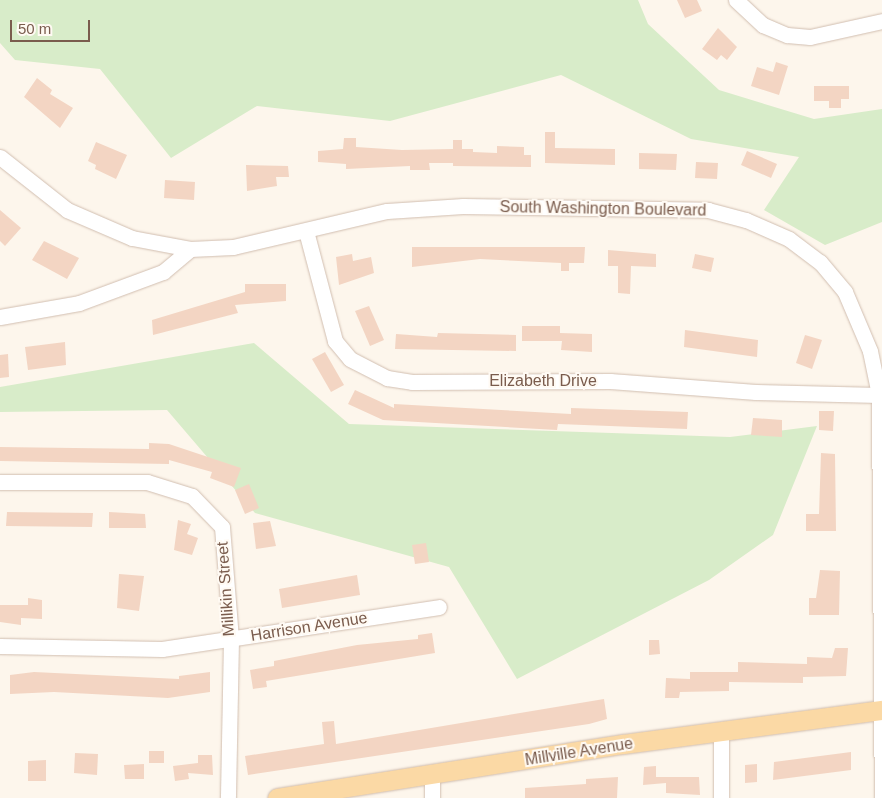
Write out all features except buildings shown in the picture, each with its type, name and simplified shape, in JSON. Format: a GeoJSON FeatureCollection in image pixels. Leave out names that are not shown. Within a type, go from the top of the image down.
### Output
{"type":"FeatureCollection","features":[{"type":"Feature","properties":{"kind":"main road","name":"Millville Avenue"},"geometry":{"type":"LineString","coordinates":[[277,798],[432,776],[624,744],[882,710]]}},
{"type":"Feature","properties":{"kind":"street"},"geometry":{"type":"LineString","coordinates":[[736,0],[763,24],[787,35],[810,36],[882,21]]}},
{"type":"Feature","properties":{"kind":"street","name":"South Washington Boulevard"},"geometry":{"type":"LineString","coordinates":[[0,157],[67,210],[132,238],[190,249],[233,246],[306,231],[387,211],[463,206],[708,210],[746,220],[788,239],[820,262],[845,292],[876,351],[882,798]]}},
{"type":"Feature","properties":{"kind":"street","name":"Elizabeth Drive"},"geometry":{"type":"LineString","coordinates":[[306,231],[335,341],[350,360],[387,378],[412,382],[610,381],[756,392],[878,395]]}},
{"type":"Feature","properties":{"kind":"street"},"geometry":{"type":"LineString","coordinates":[[0,317],[79,303],[162,272],[190,249]]}},
{"type":"Feature","properties":{"kind":"street","name":"Millikin Street"},"geometry":{"type":"LineString","coordinates":[[0,482],[147,482],[192,496],[222,527],[230,639],[228,798]]}},
{"type":"Feature","properties":{"kind":"street","name":"Harrison Avenue"},"geometry":{"type":"LineString","coordinates":[[0,646],[162,649],[439,606]]}},
{"type":"Feature","properties":{"kind":"street"},"geometry":{"type":"LineString","coordinates":[[721,732],[721,798]]}},
{"type":"Feature","properties":{"kind":"street"},"geometry":{"type":"LineString","coordinates":[[432,776],[432,798]]}},
{"type":"Feature","properties":{"kind":"green space"},"geometry":{"type":"Polygon","coordinates":[[[0,0],[638,0],[648,24],[719,90],[814,119],[882,109],[882,222],[825,245],[764,210],[799,157],[691,139],[561,75],[390,121],[257,106],[171,158],[100,69],[15,60],[0,43],[0,0]]]}},
{"type":"Feature","properties":{"kind":"green space"},"geometry":{"type":"Polygon","coordinates":[[[254,343],[349,424],[730,437],[817,426],[773,535],[709,580],[517,679],[449,567],[255,513],[167,410],[0,412],[0,387],[254,343]]]}}]}
